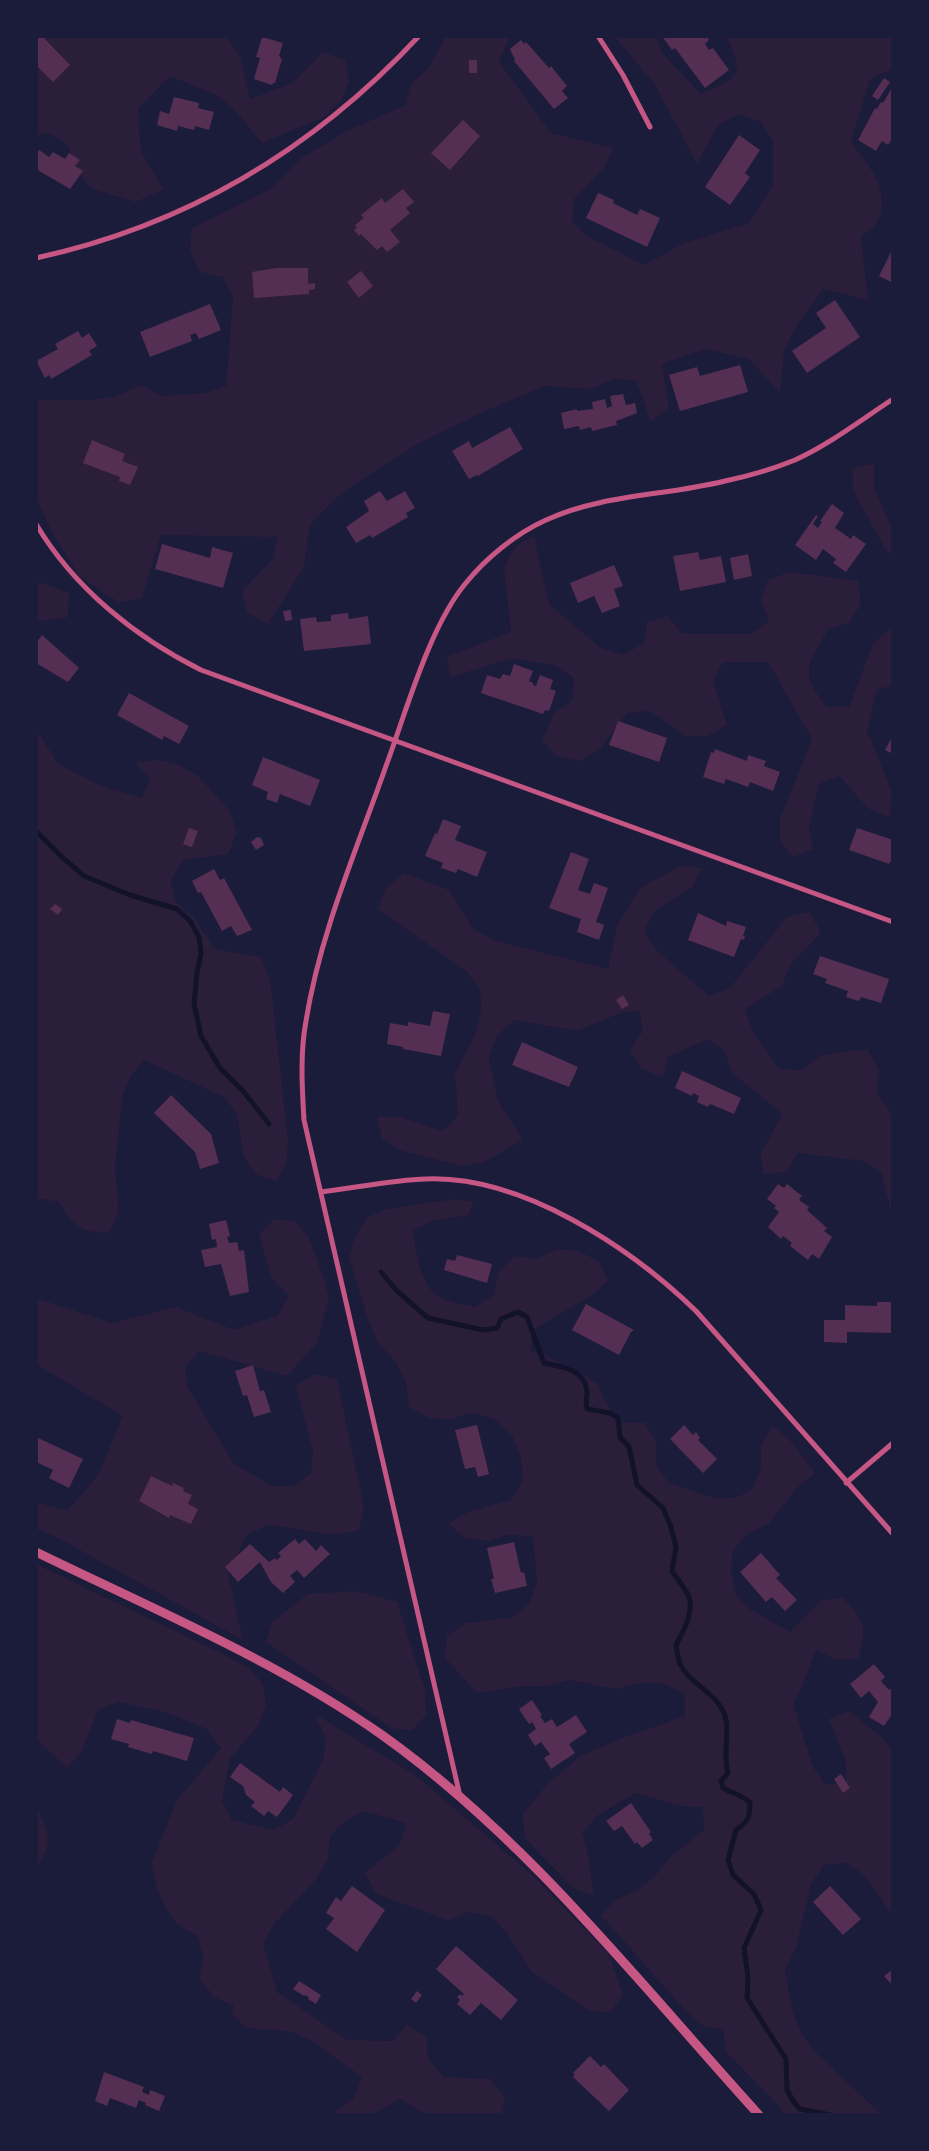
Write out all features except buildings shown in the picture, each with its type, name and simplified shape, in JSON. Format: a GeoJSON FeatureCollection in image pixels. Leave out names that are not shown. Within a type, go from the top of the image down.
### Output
{"type":"FeatureCollection","features":[{"type":"Feature","properties":{"kind":"street"},"geometry":{"type":"LineString","coordinates":[[36,258],[104,239],[171,214],[262,168],[331,120],[380,76],[419,36]]}},
{"type":"Feature","properties":{"kind":"street"},"geometry":{"type":"LineString","coordinates":[[598,36],[623,75],[650,127]]}},
{"type":"Feature","properties":{"kind":"street"},"geometry":{"type":"LineString","coordinates":[[460,1796],[304,1120],[302,1072],[305,1022],[317,965],[424,660],[444,617],[464,586],[490,558],[515,538],[545,520],[574,509],[609,500],[722,482],[762,472],[796,459],[835,437],[893,399]]}},
{"type":"Feature","properties":{"kind":"street"},"geometry":{"type":"LineString","coordinates":[[36,524],[69,568],[94,595],[134,630],[156,646],[221,679],[893,922]]}},
{"type":"Feature","properties":{"kind":"street"},"geometry":{"type":"LineString","coordinates":[[36,540],[42,534]]}},
{"type":"Feature","properties":{"kind":"street"},"geometry":{"type":"LineString","coordinates":[[321,1192],[426,1179],[464,1181],[503,1189],[543,1205],[585,1228],[632,1257],[666,1282],[690,1305],[893,1534]]}},
{"type":"Feature","properties":{"kind":"street"},"geometry":{"type":"LineString","coordinates":[[846,1482],[893,1443]]}},
{"type":"Feature","properties":{"kind":"street"},"geometry":{"type":"LineString","coordinates":[[36,1552],[232,1647],[313,1690],[382,1735],[460,1796],[520,1851],[585,1919],[759,2115]]}},
{"type":"Feature","properties":{"kind":"shaded area"},"geometry":{"type":"Polygon","coordinates":[[[36,36],[229,36],[227,39],[240,56],[250,99],[291,84],[323,52],[345,60],[349,81],[341,101],[324,117],[262,143],[232,107],[214,94],[170,76],[138,109],[141,152],[164,189],[136,202],[92,189],[77,171],[67,144],[48,133],[36,136],[36,36]]]}},
{"type":"Feature","properties":{"kind":"shaded area"},"geometry":{"type":"Polygon","coordinates":[[[446,36],[510,36],[499,62],[551,133],[613,148],[605,167],[574,199],[572,221],[587,236],[644,265],[684,243],[749,223],[773,186],[773,141],[761,122],[739,114],[718,125],[697,164],[654,83],[614,36],[656,36],[663,54],[701,94],[731,79],[735,74],[737,68],[736,60],[726,36],[893,36],[893,69],[870,79],[851,142],[876,178],[882,198],[882,209],[877,223],[861,237],[868,300],[823,289],[796,327],[784,350],[780,393],[749,359],[705,349],[662,364],[669,407],[651,422],[636,380],[613,379],[592,389],[545,386],[481,413],[419,443],[343,492],[310,524],[304,567],[268,624],[247,613],[242,591],[273,559],[277,537],[161,535],[142,598],[118,602],[80,577],[51,531],[36,497],[36,400],[94,400],[116,396],[141,385],[161,396],[205,393],[226,386],[233,298],[223,277],[200,272],[190,251],[192,228],[271,189],[303,157],[345,132],[406,105],[412,83],[430,66],[446,36]]]}},
{"type":"Feature","properties":{"kind":"shaded area"},"geometry":{"type":"Polygon","coordinates":[[[874,464],[874,487],[893,531],[893,557],[885,549],[853,490],[852,468],[874,464]]]}},
{"type":"Feature","properties":{"kind":"shaded area"},"geometry":{"type":"Polygon","coordinates":[[[534,536],[549,604],[601,648],[623,655],[644,643],[647,622],[668,616],[682,634],[750,634],[769,621],[761,600],[768,580],[789,572],[858,581],[861,604],[849,623],[828,629],[812,660],[810,676],[812,685],[827,707],[849,707],[873,644],[893,626],[893,686],[877,689],[867,731],[893,794],[889,817],[869,809],[839,776],[819,784],[809,827],[813,849],[793,857],[780,841],[780,819],[812,739],[768,662],[723,662],[713,681],[727,725],[708,736],[685,736],[650,711],[627,713],[599,750],[580,761],[557,756],[542,740],[555,712],[573,700],[574,678],[557,666],[514,658],[450,677],[447,657],[511,632],[504,567],[515,547],[534,536]]]}},
{"type":"Feature","properties":{"kind":"shaded area"},"geometry":{"type":"Polygon","coordinates":[[[36,581],[69,593],[68,617],[36,622],[36,581]]]}},
{"type":"Feature","properties":{"kind":"shaded area"},"geometry":{"type":"Polygon","coordinates":[[[36,729],[59,765],[99,785],[142,798],[150,778],[135,763],[158,760],[179,765],[198,776],[229,810],[237,832],[228,854],[183,860],[171,880],[175,902],[193,917],[215,949],[261,957],[270,979],[288,1139],[287,1161],[277,1181],[257,1175],[244,1157],[237,1114],[224,1097],[144,1060],[130,1077],[122,1098],[115,1166],[119,1211],[109,1233],[84,1229],[74,1223],[59,1202],[36,1198],[36,998],[38,995],[36,991],[36,729]]]}},
{"type":"Feature","properties":{"kind":"shaded area"},"geometry":{"type":"Polygon","coordinates":[[[680,866],[702,868],[692,887],[655,911],[644,931],[656,950],[709,996],[730,988],[787,917],[810,912],[821,933],[790,965],[782,986],[745,1009],[752,1031],[779,1069],[802,1070],[821,1055],[867,1049],[879,1070],[877,1093],[893,1117],[893,1220],[881,1172],[863,1161],[798,1153],[786,1172],[763,1174],[761,1152],[783,1114],[732,1073],[725,1052],[708,1039],[668,1057],[663,1078],[642,1069],[630,1051],[642,1032],[640,1010],[618,1014],[577,1031],[514,1020],[497,1036],[489,1057],[498,1101],[523,1140],[484,1162],[462,1166],[399,1150],[382,1138],[377,1117],[400,1117],[443,1131],[458,1116],[455,1073],[476,1033],[481,1011],[480,988],[466,971],[378,909],[386,888],[404,873],[449,890],[474,930],[496,941],[608,969],[617,926],[640,888],[680,866]]]}},
{"type":"Feature","properties":{"kind":"shaded area"},"geometry":{"type":"Polygon","coordinates":[[[454,1199],[474,1202],[468,1215],[432,1221],[412,1231],[419,1264],[425,1281],[435,1294],[443,1299],[475,1307],[494,1295],[498,1273],[514,1256],[536,1259],[557,1249],[578,1251],[599,1261],[608,1281],[591,1296],[531,1331],[531,1351],[572,1367],[598,1384],[607,1405],[620,1423],[645,1423],[656,1442],[656,1465],[669,1483],[715,1498],[733,1498],[753,1489],[761,1467],[761,1445],[773,1426],[789,1439],[815,1473],[797,1488],[769,1523],[748,1534],[733,1550],[731,1572],[736,1595],[751,1610],[790,1632],[821,1600],[843,1598],[856,1612],[862,1625],[863,1639],[859,1658],[836,1660],[816,1649],[803,1685],[793,1704],[813,1767],[825,1784],[846,1784],[846,1762],[829,1719],[849,1711],[884,1739],[893,1751],[893,1916],[865,1876],[847,1863],[824,1865],[811,1884],[796,1948],[785,1970],[793,2013],[801,2033],[814,2051],[880,2115],[785,2115],[775,2102],[726,2052],[723,2030],[701,2025],[684,2009],[601,1915],[617,1899],[638,1890],[655,1876],[669,1858],[704,1830],[703,1807],[681,1806],[636,1793],[598,1815],[582,1833],[588,1853],[594,1896],[573,1888],[524,1837],[523,1814],[546,1786],[580,1756],[622,1738],[685,1716],[684,1693],[662,1683],[639,1683],[617,1689],[569,1680],[547,1686],[523,1686],[477,1693],[445,1658],[447,1636],[466,1623],[510,1618],[528,1605],[537,1583],[533,1537],[510,1534],[488,1541],[465,1538],[448,1523],[468,1512],[511,1500],[523,1481],[521,1458],[512,1436],[495,1419],[473,1413],[451,1419],[429,1418],[409,1407],[406,1383],[395,1361],[379,1344],[369,1323],[349,1258],[355,1237],[368,1217],[387,1209],[454,1199]]]}},
{"type":"Feature","properties":{"kind":"shaded area"},"geometry":{"type":"Polygon","coordinates":[[[274,1219],[295,1221],[309,1238],[324,1279],[329,1299],[317,1343],[287,1376],[200,1351],[185,1366],[188,1388],[234,1464],[272,1486],[294,1486],[311,1473],[313,1451],[296,1385],[316,1374],[337,1379],[364,1508],[359,1530],[337,1535],[269,1525],[247,1534],[228,1576],[243,1640],[58,1538],[36,1529],[36,1502],[67,1511],[97,1477],[123,1416],[36,1364],[36,1298],[112,1323],[176,1307],[234,1330],[277,1316],[289,1296],[272,1279],[259,1235],[274,1219]]]}},
{"type":"Feature","properties":{"kind":"shaded area"},"geometry":{"type":"Polygon","coordinates":[[[36,1564],[229,1657],[248,1668],[263,1684],[266,1704],[259,1725],[230,1758],[222,1801],[232,1820],[273,1830],[293,1819],[323,1760],[326,1738],[315,1717],[321,1718],[415,1775],[531,1874],[609,1954],[623,1995],[610,2013],[588,2010],[531,1971],[507,1933],[491,1916],[469,1912],[448,1920],[376,1894],[365,1873],[400,1844],[406,1823],[364,1811],[345,1821],[330,1836],[328,1858],[318,1877],[274,1924],[263,1943],[277,1992],[347,2040],[393,2041],[407,2025],[427,2037],[428,2059],[444,2077],[490,2079],[505,2097],[501,2115],[427,2115],[400,2099],[372,2115],[334,2115],[336,2111],[354,2098],[362,2077],[309,2039],[289,2031],[246,2028],[231,2013],[234,2006],[214,1997],[200,1979],[204,1958],[197,1936],[178,1925],[165,1907],[156,1886],[152,1863],[177,1800],[221,1748],[207,1729],[164,1712],[118,1702],[98,1710],[82,1751],[67,1768],[36,1739],[36,1564]]]}},
{"type":"Feature","properties":{"kind":"shaded area"},"geometry":{"type":"Polygon","coordinates":[[[356,1591],[397,1602],[425,1691],[426,1715],[412,1731],[391,1728],[266,1642],[272,1622],[308,1594],[356,1591]]]}},
{"type":"Feature","properties":{"kind":"shaded area"},"geometry":{"type":"Polygon","coordinates":[[[36,1811],[39,1812],[46,1828],[48,1841],[45,1854],[36,1870],[36,1811]]]}},
{"type":"Feature","properties":{"kind":"waterway"},"geometry":{"type":"LineString","coordinates":[[36,831],[84,876],[130,895],[177,909],[190,921],[199,937],[201,953],[194,1004],[201,1036],[220,1068],[243,1091],[269,1124]]}},
{"type":"Feature","properties":{"kind":"waterway"},"geometry":{"type":"LineString","coordinates":[[381,1272],[397,1291],[428,1318],[483,1330],[497,1328],[501,1319],[518,1312],[527,1317],[544,1363],[572,1370],[578,1374],[586,1385],[587,1409],[610,1413],[618,1418],[620,1437],[629,1447],[637,1485],[663,1508],[671,1527],[676,1547],[672,1571],[689,1597],[689,1616],[676,1645],[679,1662],[684,1671],[715,1699],[724,1713],[727,1726],[726,1765],[728,1773],[721,1781],[723,1788],[741,1796],[750,1803],[749,1816],[746,1822],[736,1830],[728,1860],[733,1875],[754,1894],[761,1910],[744,1948],[748,1977],[747,1998],[786,2059],[787,2090],[793,2101],[800,2109],[830,2115]]}}]}
